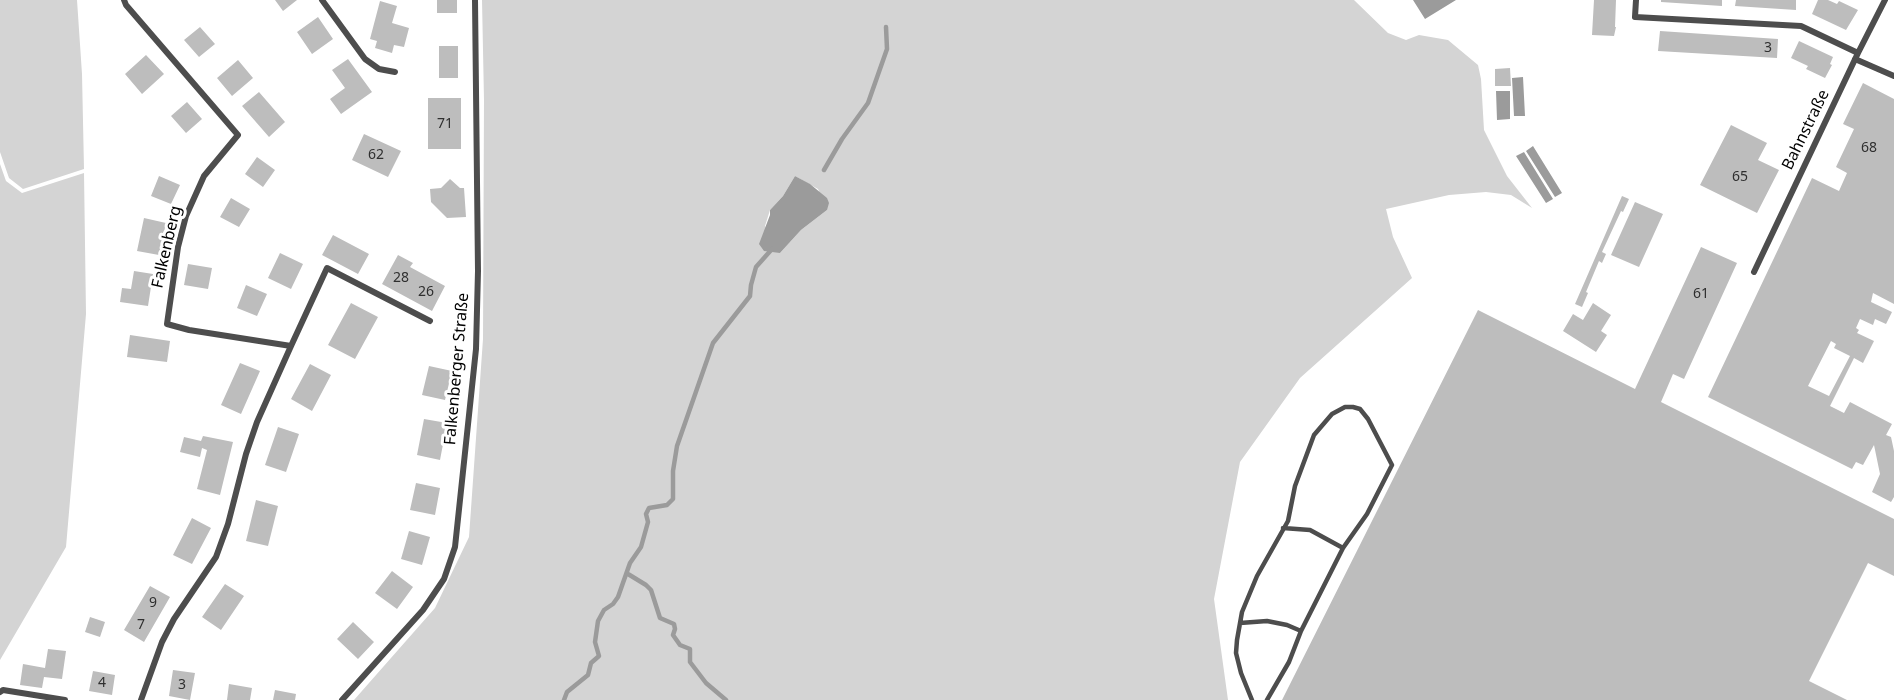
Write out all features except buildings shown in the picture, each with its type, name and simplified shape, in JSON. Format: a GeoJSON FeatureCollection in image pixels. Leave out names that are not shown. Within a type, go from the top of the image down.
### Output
{"type":"FeatureCollection","features":[{"type":"Feature","properties":{"kind":"street","name":"Falkenberg"},"geometry":{"type":"LineString","coordinates":[[124,0],[238,135],[204,176],[186,216],[178,248],[167,324],[189,330],[291,346]]}},
{"type":"Feature","properties":{"kind":"street"},"geometry":{"type":"LineString","coordinates":[[322,0],[365,59],[379,69],[395,72]]}},
{"type":"Feature","properties":{"kind":"street","name":"Falkenberger Straße"},"geometry":{"type":"LineString","coordinates":[[342,700],[423,610],[444,579],[454,547],[476,349],[478,271],[475,0]]}},
{"type":"Feature","properties":{"kind":"street"},"geometry":{"type":"LineString","coordinates":[[1636,0],[1635,17],[1801,26],[1894,76]]}},
{"type":"Feature","properties":{"kind":"street","name":"Bahnstraße"},"geometry":{"type":"LineString","coordinates":[[1754,272],[1885,0]]}},
{"type":"Feature","properties":{"kind":"street"},"geometry":{"type":"LineString","coordinates":[[141,700],[162,642],[174,619],[216,557],[228,524],[246,454],[257,422],[327,268],[430,321]]}},
{"type":"Feature","properties":{"kind":"street"},"geometry":{"type":"LineString","coordinates":[[0,692],[3,690],[65,700]]}},
{"type":"Feature","properties":{"kind":"lane"},"geometry":{"type":"LineString","coordinates":[[1252,700],[1236,653],[1242,612],[1257,576],[1288,521],[1295,486],[1314,435],[1332,414],[1345,407],[1353,406],[1360,409],[1368,419],[1392,465],[1367,514],[1343,548],[1301,632],[1289,662],[1267,700]]}},
{"type":"Feature","properties":{"kind":"lane"},"geometry":{"type":"LineString","coordinates":[[1283,528],[1310,530],[1343,548]]}},
{"type":"Feature","properties":{"kind":"lane"},"geometry":{"type":"LineString","coordinates":[[1240,623],[1267,621],[1287,625],[1301,632]]}},
{"type":"Feature","properties":{"kind":"shaded area"},"geometry":{"type":"Polygon","coordinates":[[[0,0],[77,0],[82,74],[84,169],[23,189],[9,178],[0,152],[0,0]]]}},
{"type":"Feature","properties":{"kind":"shaded area"},"geometry":{"type":"Polygon","coordinates":[[[482,0],[1354,0],[1388,33],[1406,40],[1419,35],[1448,40],[1478,65],[1484,130],[1507,176],[1532,208],[1511,195],[1486,192],[1449,195],[1386,209],[1393,237],[1412,278],[1300,378],[1240,462],[1214,599],[1228,700],[354,700],[435,608],[469,537],[483,339],[482,0]],[[795,176],[783,196],[770,210],[765,226],[780,253],[801,230],[827,210],[818,189],[795,176]]]}},
{"type":"Feature","properties":{"kind":"shaded area"},"geometry":{"type":"Polygon","coordinates":[[[1413,0],[1456,0],[1425,19],[1413,0]]]}},
{"type":"Feature","properties":{"kind":"shaded area"},"geometry":{"type":"Polygon","coordinates":[[[1523,77],[1525,116],[1514,116],[1512,78],[1523,77]]]}},
{"type":"Feature","properties":{"kind":"shaded area"},"geometry":{"type":"Polygon","coordinates":[[[1496,91],[1510,91],[1510,119],[1497,120],[1496,91]]]}},
{"type":"Feature","properties":{"kind":"shaded area"},"geometry":{"type":"Polygon","coordinates":[[[1533,146],[1562,193],[1555,197],[1526,151],[1533,146]]]}},
{"type":"Feature","properties":{"kind":"shaded area"},"geometry":{"type":"Polygon","coordinates":[[[1524,152],[1553,199],[1546,203],[1516,156],[1524,152]]]}},
{"type":"Feature","properties":{"kind":"shaded area"},"geometry":{"type":"Polygon","coordinates":[[[0,164],[6,181],[22,193],[84,173],[86,314],[66,547],[0,660],[0,164]]]}},
{"type":"Feature","properties":{"kind":"shaded area"},"geometry":{"type":"Polygon","coordinates":[[[795,176],[810,184],[827,198],[829,203],[827,210],[801,230],[780,253],[764,251],[759,244],[770,210],[783,196],[795,176]]]}},
{"type":"Feature","properties":{"kind":"waterway"},"geometry":{"type":"LineString","coordinates":[[824,170],[842,139],[868,103],[887,49],[886,27]]}},
{"type":"Feature","properties":{"kind":"waterway"},"geometry":{"type":"LineString","coordinates":[[564,700],[567,692],[588,675],[591,663],[599,656],[595,642],[598,621],[604,610],[618,597],[630,563],[641,547],[648,522],[646,514],[649,508],[667,505],[673,499],[673,471],[677,446],[713,343],[750,296],[756,267],[772,249]]}},
{"type":"Feature","properties":{"kind":"waterway"},"geometry":{"type":"LineString","coordinates":[[628,574],[651,590],[660,618],[674,624],[673,635],[680,645],[690,649],[690,662],[706,683],[726,700]]}}]}
